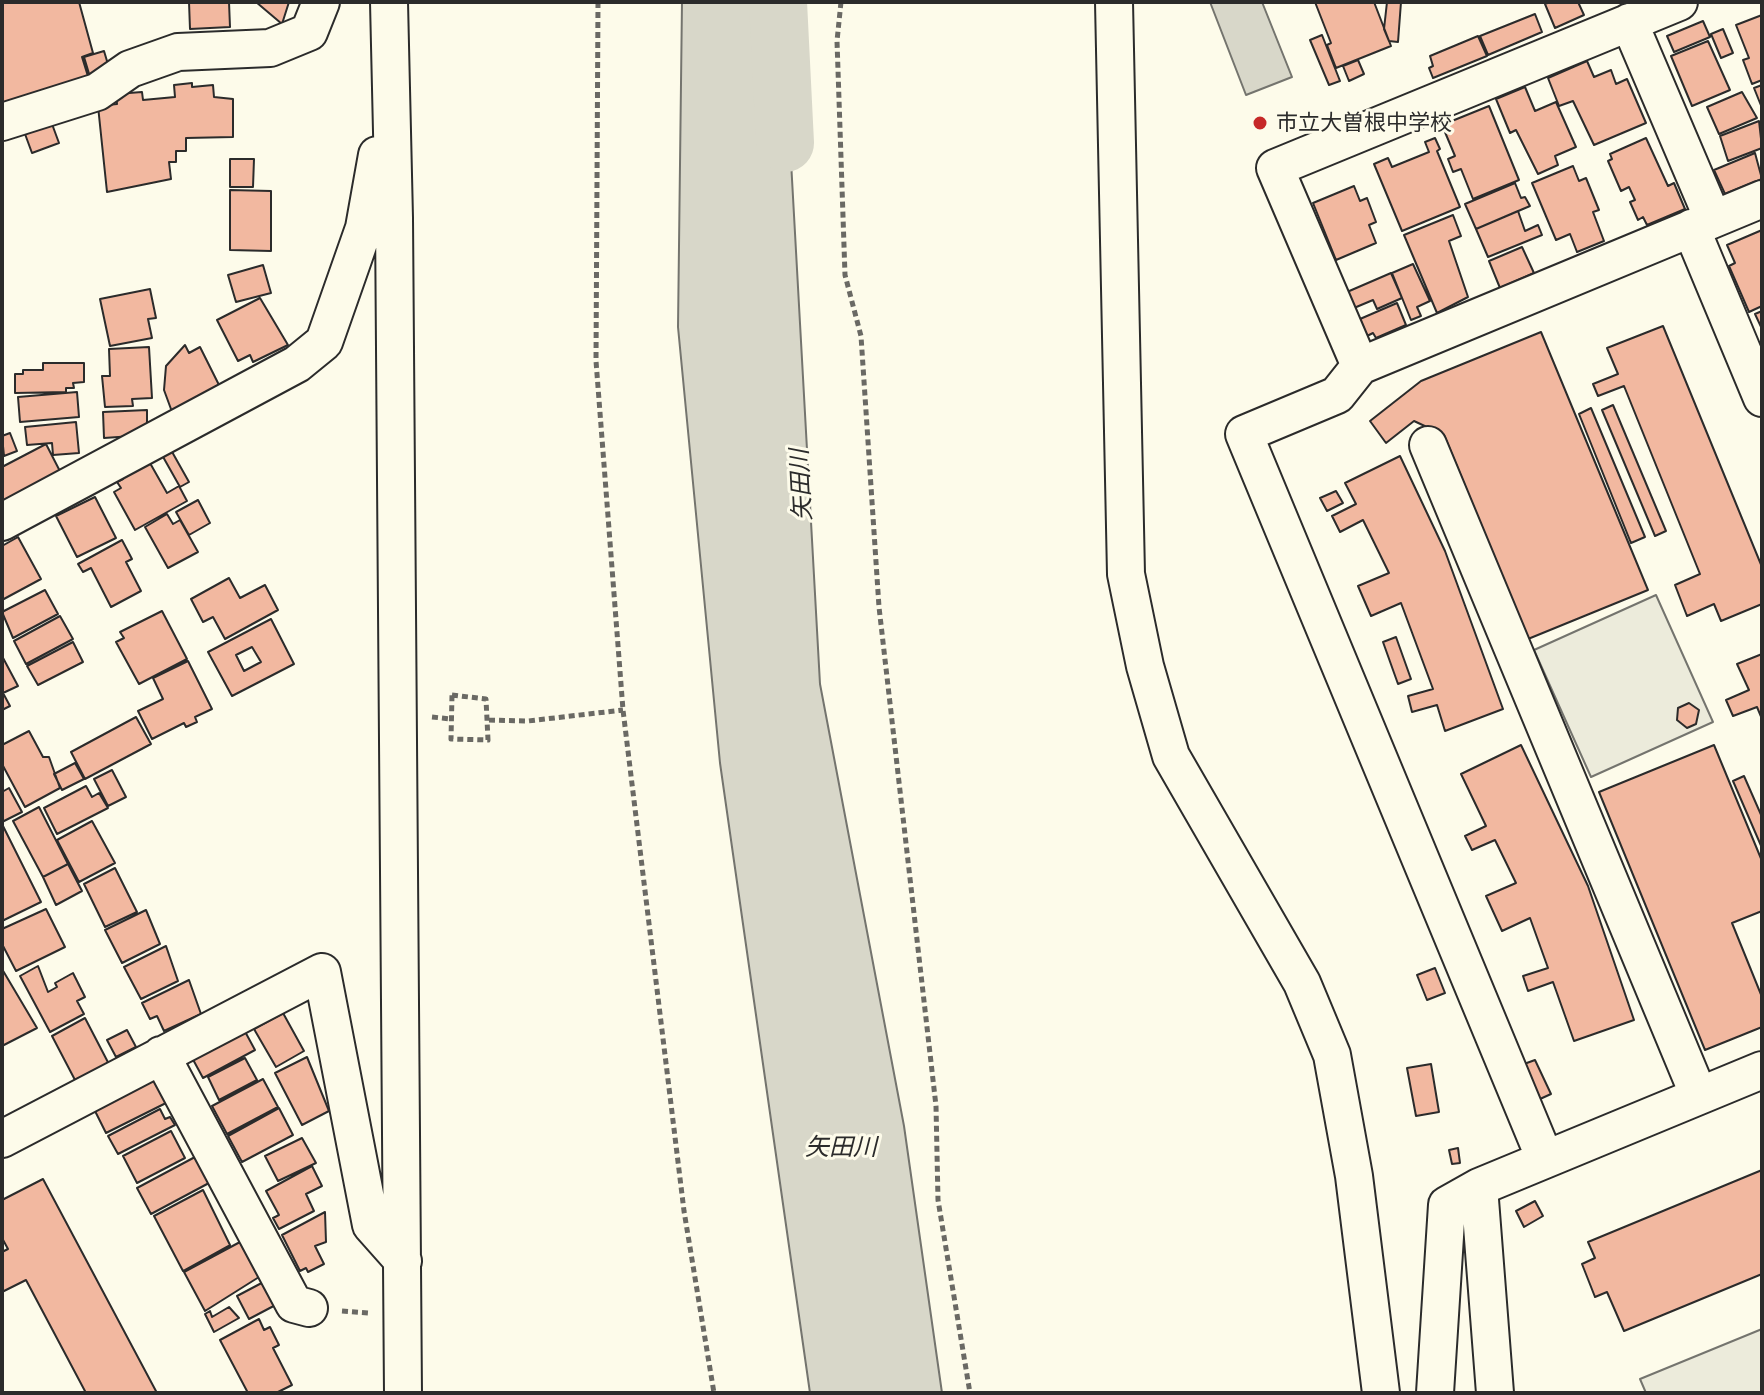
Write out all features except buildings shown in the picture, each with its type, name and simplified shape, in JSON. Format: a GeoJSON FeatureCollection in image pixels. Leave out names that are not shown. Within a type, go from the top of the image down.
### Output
{"type":"FeatureCollection","features":[{"type":"Feature","properties":{"kind":"street"},"geometry":{"type":"LineString","coordinates":[[2,122],[97,92],[130,69],[178,52],[270,48],[309,32],[321,2]]}},
{"type":"Feature","properties":{"kind":"street"},"geometry":{"type":"LineString","coordinates":[[389,2],[403,1393]]}},
{"type":"Feature","properties":{"kind":"street"},"geometry":{"type":"LineString","coordinates":[[1114,2],[1126,574],[1152,692],[1171,756],[1302,983],[1332,1055],[1354,1176],[1381,1393]]}},
{"type":"Feature","properties":{"kind":"street"},"geometry":{"type":"LineString","coordinates":[[1360,366],[1275,168],[1679,2]]}},
{"type":"Feature","properties":{"kind":"street"},"geometry":{"type":"LineString","coordinates":[[1629,22],[1762,398]]}},
{"type":"Feature","properties":{"kind":"street"},"geometry":{"type":"LineString","coordinates":[[2,522],[297,364],[324,342],[364,228],[391,78]]}},
{"type":"Feature","properties":{"kind":"street"},"geometry":{"type":"LineString","coordinates":[[1545,1159],[1244,434],[1337,395],[1360,366],[1762,199]]}},
{"type":"Feature","properties":{"kind":"street"},"geometry":{"type":"LineString","coordinates":[[1428,445],[1699,1096]]}},
{"type":"Feature","properties":{"kind":"street"},"geometry":{"type":"LineString","coordinates":[[2,1139],[322,972],[371,1225],[403,1261]]}},
{"type":"Feature","properties":{"kind":"street"},"geometry":{"type":"LineString","coordinates":[[161,1055],[294,1304],[309,1308]]}},
{"type":"Feature","properties":{"kind":"street"},"geometry":{"type":"LineString","coordinates":[[1435,1393],[1447,1205],[1479,1187],[1762,1070]]}},
{"type":"Feature","properties":{"kind":"street"},"geometry":{"type":"LineString","coordinates":[[1479,1187],[1495,1393]]}},
{"type":"Feature","properties":{"kind":"path"},"geometry":{"type":"LineString","coordinates":[[598,2],[596,361],[623,710],[684,1211],[714,1393]]}},
{"type":"Feature","properties":{"kind":"path"},"geometry":{"type":"LineString","coordinates":[[841,2],[837,41],[845,275],[861,336],[879,607],[936,1106],[938,1200],[970,1393]]}},
{"type":"Feature","properties":{"kind":"path"},"geometry":{"type":"LineString","coordinates":[[452,695],[486,699],[489,720],[488,740],[451,739],[452,695]]}},
{"type":"Feature","properties":{"kind":"path"},"geometry":{"type":"LineString","coordinates":[[489,720],[528,721],[623,710]]}},
{"type":"Feature","properties":{"kind":"path"},"geometry":{"type":"LineString","coordinates":[[442,718],[451,719]]}},
{"type":"Feature","properties":{"kind":"path"},"geometry":{"type":"LineString","coordinates":[[309,1308],[403,1316]]}},
{"type":"Feature","properties":{"kind":"shaded area"},"geometry":{"type":"Polygon","coordinates":[[[1656,595],[1713,722],[1591,777],[1534,650],[1656,595]]]}},
{"type":"Feature","properties":{"kind":"shaded area"},"geometry":{"type":"Polygon","coordinates":[[[1762,1329],[1762,1393],[1646,1393],[1640,1379],[1762,1329]]]}},
{"type":"Feature","properties":{"kind":"water","name":"矢田川"},"geometry":{"type":"Polygon","coordinates":[[[682,2],[774,2],[791,161],[820,684],[904,1126],[942,1393],[810,1393],[720,763],[678,327],[682,2]]]}},
{"type":"Feature","properties":{"kind":"water"},"geometry":{"type":"Polygon","coordinates":[[[1210,2],[1262,2],[1292,77],[1246,95],[1210,2]]]}},
{"type":"Feature","properties":{"kind":"waterway","name":"矢田川"},"geometry":{"type":"LineString","coordinates":[[778,2],[785,143]]}},
{"type":"Feature","properties":{"kind":"place","name":"市立大曽根中学校"},"geometry":{"type":"Point","coordinates":[1260,123]}}]}
